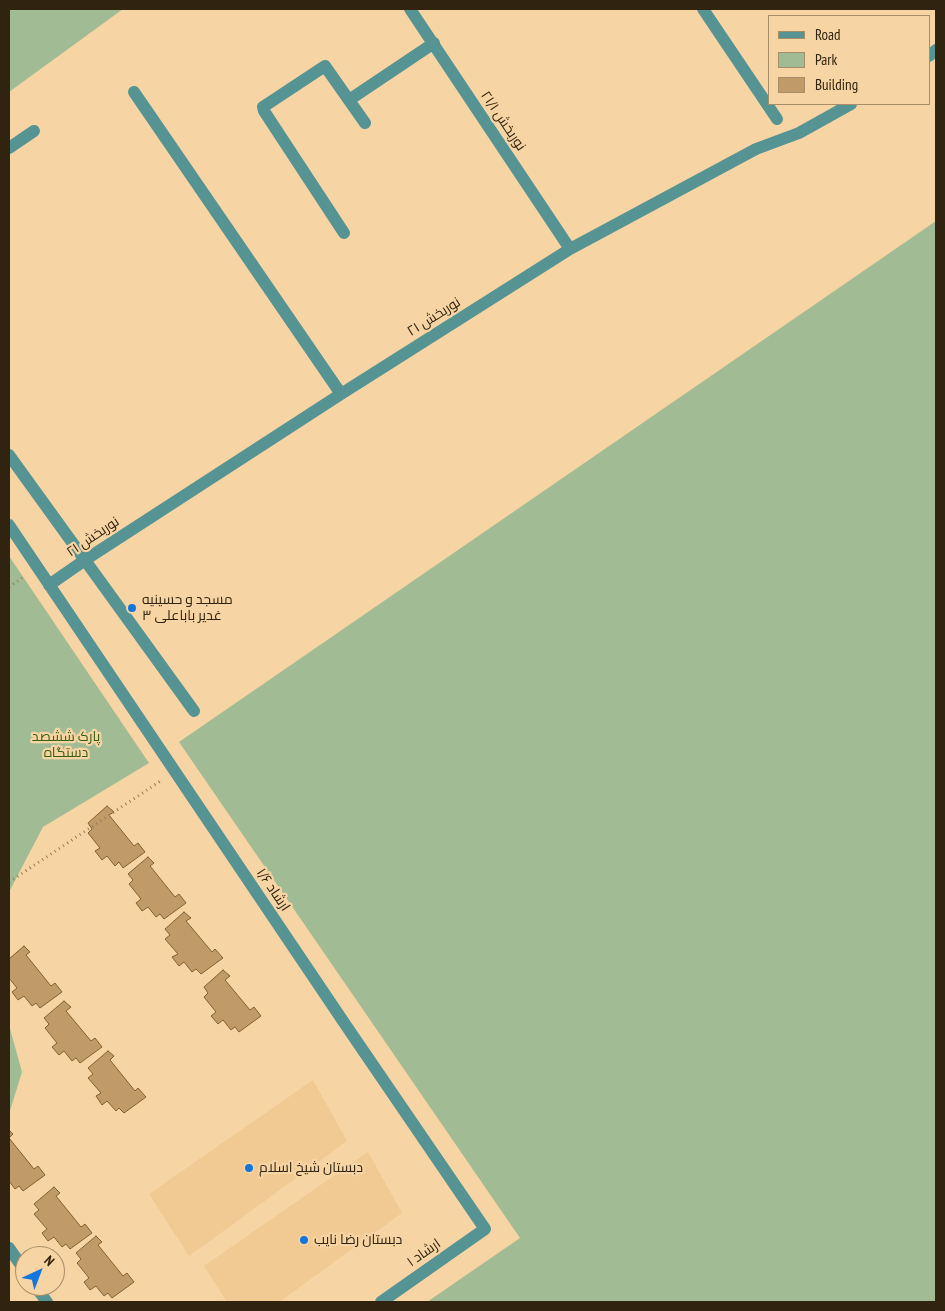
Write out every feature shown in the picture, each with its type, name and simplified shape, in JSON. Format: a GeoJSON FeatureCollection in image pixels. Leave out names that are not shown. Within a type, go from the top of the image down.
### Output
{"type":"FeatureCollection","features":[{"type":"Feature","properties":{"kind":"street","name":"نوربخش ۲۱/۱"},"geometry":{"type":"LineString","coordinates":[[410,9],[570,249]]}},
{"type":"Feature","properties":{"kind":"street"},"geometry":{"type":"LineString","coordinates":[[703,9],[777,119]]}},
{"type":"Feature","properties":{"kind":"street"},"geometry":{"type":"LineString","coordinates":[[349,100],[434,44]]}},
{"type":"Feature","properties":{"kind":"street"},"geometry":{"type":"LineString","coordinates":[[344,232],[263,107],[325,66],[365,123]]}},
{"type":"Feature","properties":{"kind":"street"},"geometry":{"type":"LineString","coordinates":[[134,92],[341,394]]}},
{"type":"Feature","properties":{"kind":"street","name":"نوربخش ۲۱"},"geometry":{"type":"LineString","coordinates":[[49,585],[341,394],[570,249],[756,148],[799,133],[849,105]]}},
{"type":"Feature","properties":{"kind":"street"},"geometry":{"type":"LineString","coordinates":[[9,148],[34,131]]}},
{"type":"Feature","properties":{"kind":"street"},"geometry":{"type":"LineString","coordinates":[[9,455],[194,711]]}},
{"type":"Feature","properties":{"kind":"street","name":"ارشاد ۱/۶"},"geometry":{"type":"LineString","coordinates":[[9,525],[485,1229]]}},
{"type":"Feature","properties":{"kind":"street","name":"ارشاد ۱"},"geometry":{"type":"LineString","coordinates":[[381,1302],[485,1229]]}},
{"type":"Feature","properties":{"kind":"path"},"geometry":{"type":"LineString","coordinates":[[9,882],[175,771]]}},
{"type":"Feature","properties":{"kind":"shaded area","name":"دبستان شیخ اسلام"},"geometry":{"type":"Polygon","coordinates":[[[313,1080],[347,1141],[189,1256],[149,1194],[313,1080]]]}},
{"type":"Feature","properties":{"kind":"shaded area","name":"دبستان رضا نایب"},"geometry":{"type":"Polygon","coordinates":[[[368,1152],[402,1213],[279,1302],[227,1302],[204,1266],[368,1152]]]}},
{"type":"Feature","properties":{"kind":"green space"},"geometry":{"type":"Polygon","coordinates":[[[9,9],[123,9],[9,92],[9,9]]]}},
{"type":"Feature","properties":{"kind":"green space"},"geometry":{"type":"Polygon","coordinates":[[[936,221],[936,1302],[427,1302],[520,1238],[179,742],[936,221]]]}},
{"type":"Feature","properties":{"kind":"green space","name":"پارک‌ ششصد دستگاه"},"geometry":{"type":"Polygon","coordinates":[[[9,556],[149,763],[43,827],[9,892],[9,556]]]}},
{"type":"Feature","properties":{"kind":"green space"},"geometry":{"type":"Polygon","coordinates":[[[9,1025],[22,1072],[9,1114],[9,1025]]]}},
{"type":"Feature","properties":{"kind":"building"},"geometry":{"type":"Polygon","coordinates":[[[107,806],[114,812],[109,815],[134,846],[138,843],[145,852],[123,868],[119,862],[115,866],[107,856],[102,860],[95,851],[100,848],[88,833],[92,829],[88,823],[107,806]]]}},
{"type":"Feature","properties":{"kind":"building"},"geometry":{"type":"Polygon","coordinates":[[[148,857],[154,863],[150,866],[175,897],[179,894],[186,903],[164,919],[160,914],[156,917],[148,907],[142,911],[136,903],[141,899],[129,884],[133,880],[128,874],[148,857]]]}},
{"type":"Feature","properties":{"kind":"building"},"geometry":{"type":"Polygon","coordinates":[[[184,912],[191,918],[186,921],[212,952],[215,949],[223,958],[201,974],[196,969],[192,972],[184,962],[179,966],[172,957],[178,954],[165,939],[170,935],[165,929],[184,912]]]}},
{"type":"Feature","properties":{"kind":"building"},"geometry":{"type":"Polygon","coordinates":[[[24,946],[30,952],[26,955],[51,986],[55,983],[62,992],[40,1008],[36,1003],[32,1006],[24,996],[18,1000],[12,992],[17,988],[9,978],[9,959],[24,946]]]}},
{"type":"Feature","properties":{"kind":"building"},"geometry":{"type":"Polygon","coordinates":[[[223,970],[230,976],[225,980],[250,1010],[254,1007],[261,1016],[239,1032],[235,1027],[231,1030],[223,1020],[218,1024],[211,1016],[216,1012],[204,997],[208,993],[204,987],[223,970]]]}},
{"type":"Feature","properties":{"kind":"building"},"geometry":{"type":"Polygon","coordinates":[[[64,1001],[71,1007],[66,1011],[91,1041],[95,1038],[102,1047],[80,1063],[76,1058],[72,1061],[64,1051],[59,1055],[52,1047],[57,1043],[45,1028],[49,1024],[44,1018],[64,1001]]]}},
{"type":"Feature","properties":{"kind":"building"},"geometry":{"type":"Polygon","coordinates":[[[108,1051],[114,1056],[110,1060],[135,1091],[138,1088],[146,1097],[124,1113],[119,1108],[116,1111],[107,1101],[102,1105],[96,1096],[101,1093],[88,1078],[93,1074],[88,1068],[108,1051]]]}},
{"type":"Feature","properties":{"kind":"building"},"geometry":{"type":"Polygon","coordinates":[[[9,1130],[13,1134],[9,1138],[9,1130]]]}},
{"type":"Feature","properties":{"kind":"building"},"geometry":{"type":"Polygon","coordinates":[[[9,1138],[34,1169],[38,1166],[45,1175],[23,1191],[19,1186],[15,1189],[9,1181],[9,1138]]]}},
{"type":"Feature","properties":{"kind":"building"},"geometry":{"type":"Polygon","coordinates":[[[54,1187],[60,1193],[56,1196],[81,1227],[85,1224],[92,1233],[70,1249],[66,1244],[61,1246],[54,1237],[48,1241],[42,1233],[47,1229],[34,1214],[39,1210],[34,1204],[54,1187]]]}},
{"type":"Feature","properties":{"kind":"building"},"geometry":{"type":"Polygon","coordinates":[[[96,1236],[102,1242],[98,1245],[123,1276],[127,1273],[134,1282],[112,1298],[108,1293],[104,1296],[96,1286],[90,1290],[84,1282],[89,1278],[77,1263],[81,1259],[76,1253],[96,1236]]]}},
{"type":"Feature","properties":{"kind":"place","name":"مسجد و حسینیه غدیر باباعلی ۳"},"geometry":{"type":"Point","coordinates":[132,608]}},
{"type":"Feature","properties":{"kind":"place","name":"دبستان شیخ اسلام"},"geometry":{"type":"Point","coordinates":[249,1168]}},
{"type":"Feature","properties":{"kind":"place","name":"دبستان رضا نایب"},"geometry":{"type":"Point","coordinates":[304,1240]}}]}
